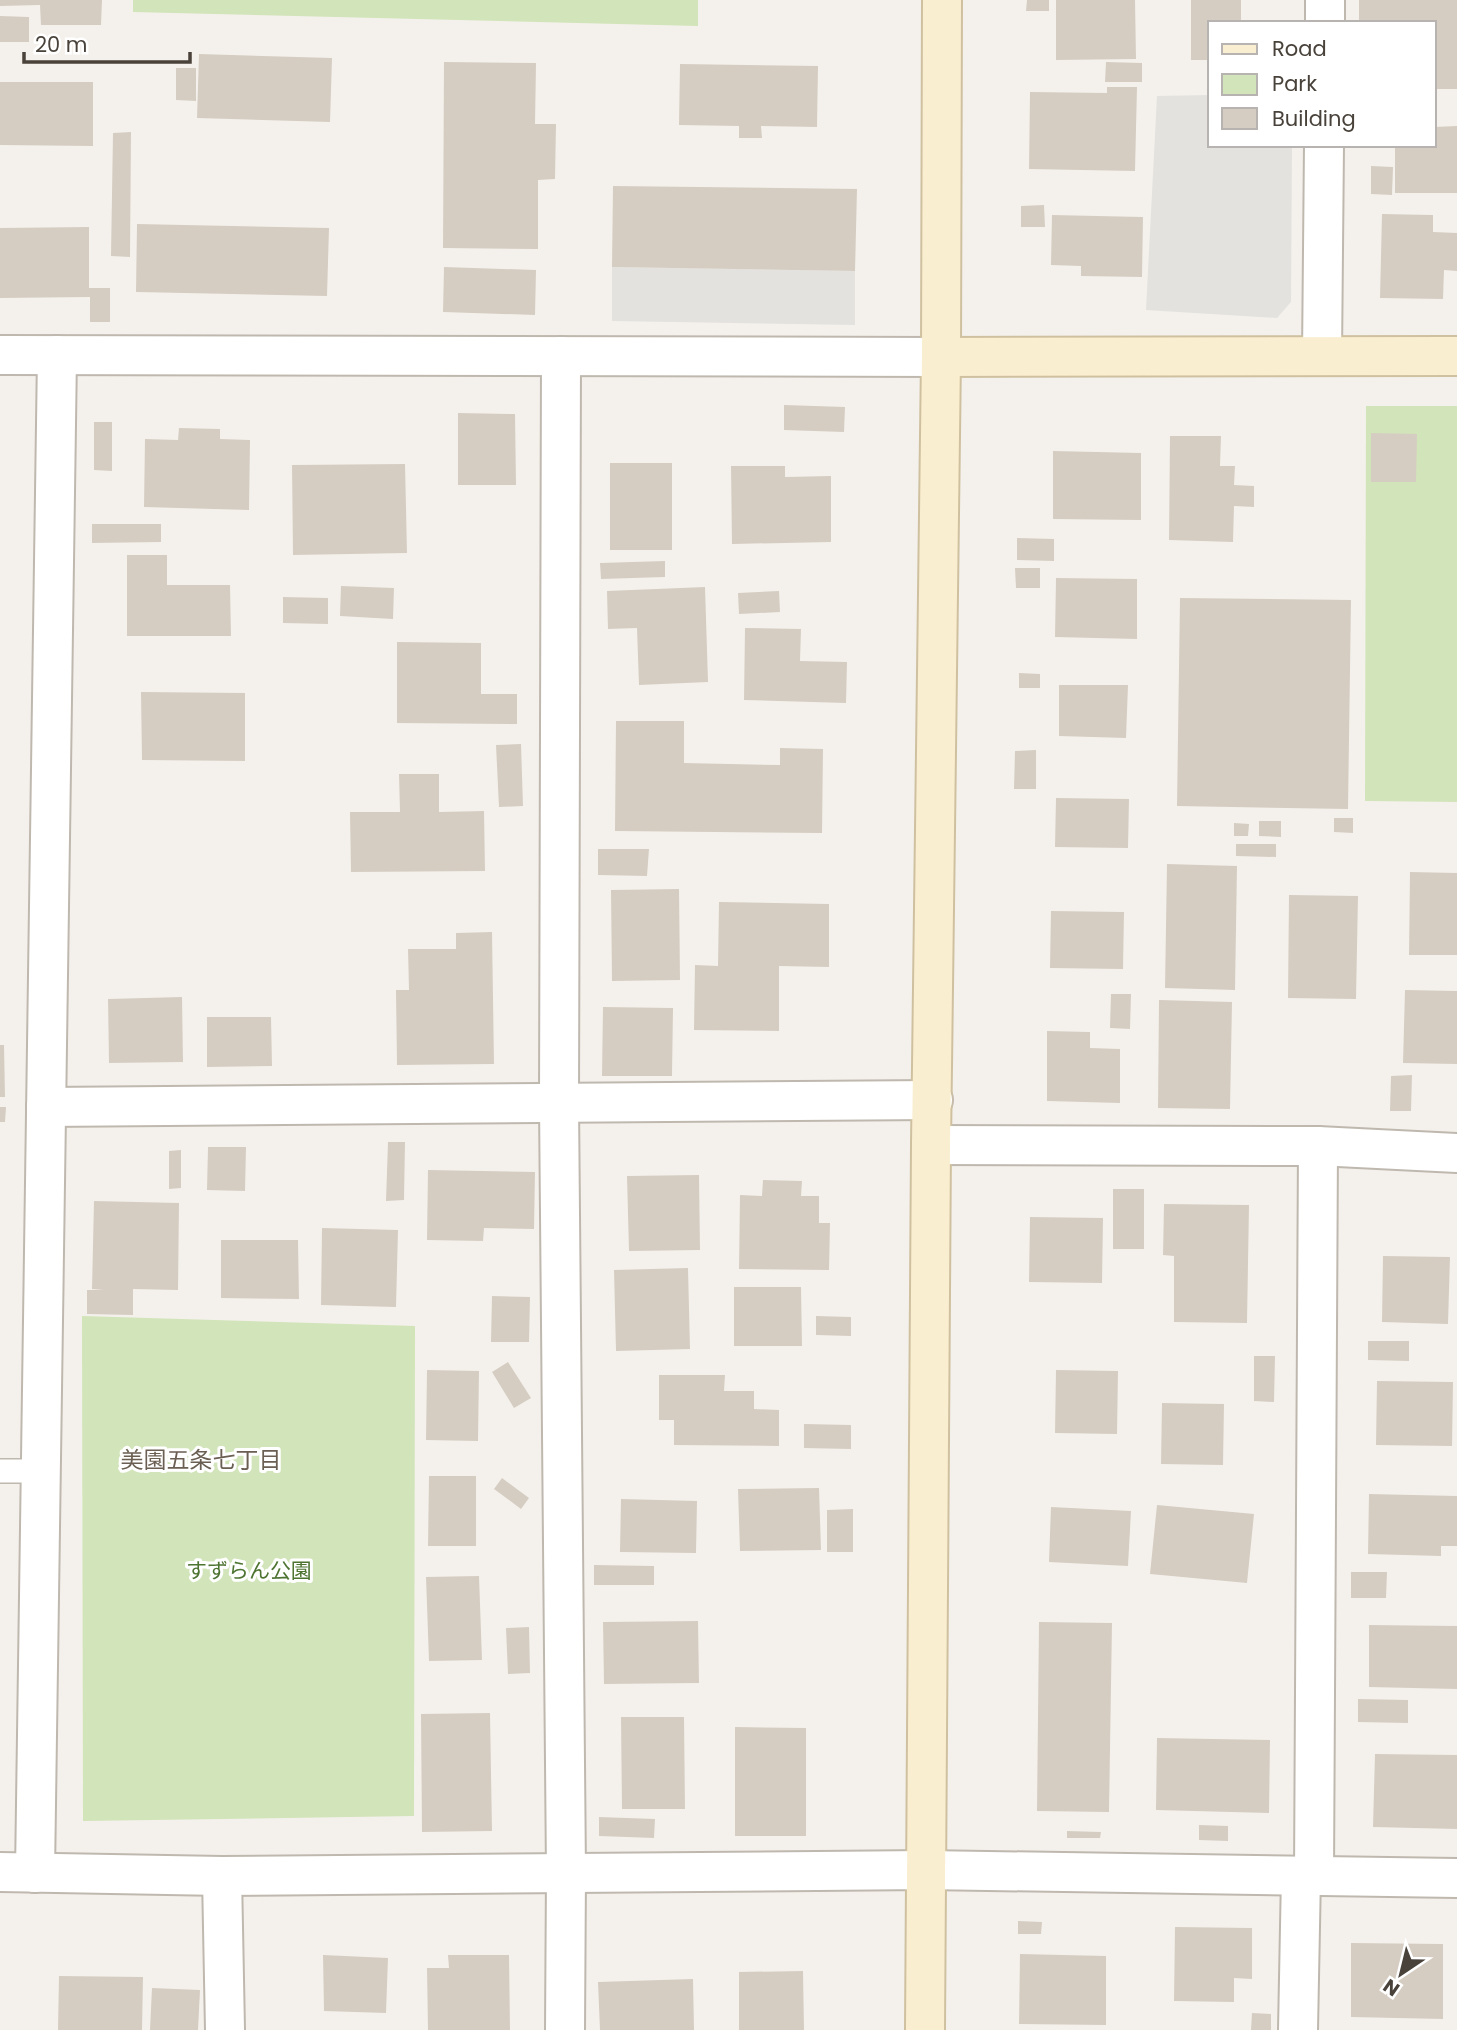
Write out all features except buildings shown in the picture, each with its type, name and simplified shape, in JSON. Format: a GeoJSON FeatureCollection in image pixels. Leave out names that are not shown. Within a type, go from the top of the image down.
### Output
{"type":"FeatureCollection","features":[{"type":"Feature","properties":{"kind":"street"},"geometry":{"type":"LineString","coordinates":[[925,2030],[942,0]]}},
{"type":"Feature","properties":{"kind":"street"},"geometry":{"type":"LineString","coordinates":[[1325,0],[1325,21]]}},
{"type":"Feature","properties":{"kind":"street"},"geometry":{"type":"LineString","coordinates":[[1322,356],[1324,147]]}},
{"type":"Feature","properties":{"kind":"street"},"geometry":{"type":"LineString","coordinates":[[0,355],[1457,356]]}},
{"type":"Feature","properties":{"kind":"street"},"geometry":{"type":"LineString","coordinates":[[57,355],[41,1471],[18,1873],[222,1876],[926,1870],[1457,1878]]}},
{"type":"Feature","properties":{"kind":"street"},"geometry":{"type":"LineString","coordinates":[[561,356],[559,1104],[565,2030]]}},
{"type":"Feature","properties":{"kind":"street"},"geometry":{"type":"LineString","coordinates":[[46,1107],[933,1101]]}},
{"type":"Feature","properties":{"kind":"street"},"geometry":{"type":"LineString","coordinates":[[932,1145],[1318,1146],[1457,1153]]}},
{"type":"Feature","properties":{"kind":"street"},"geometry":{"type":"LineString","coordinates":[[1298,2030],[1307,1875],[1318,1146]]}},
{"type":"Feature","properties":{"kind":"street"},"geometry":{"type":"LineString","coordinates":[[222,1876],[225,2030]]}},
{"type":"Feature","properties":{"kind":"lane"},"geometry":{"type":"LineString","coordinates":[[0,1471],[41,1471]]}},
{"type":"Feature","properties":{"kind":"green space"},"geometry":{"type":"Polygon","coordinates":[[[133,0],[698,0],[698,26],[133,12],[133,0]]]}},
{"type":"Feature","properties":{"kind":"green space"},"geometry":{"type":"Polygon","coordinates":[[[1366,406],[1457,406],[1457,802],[1365,801],[1366,406]]]}},
{"type":"Feature","properties":{"kind":"green space","name":"すずらん公園"},"geometry":{"type":"Polygon","coordinates":[[[82,1316],[415,1326],[414,1816],[83,1821],[82,1316]]]}},
{"type":"Feature","properties":{"kind":"shaded area"},"geometry":{"type":"Polygon","coordinates":[[[1208,95],[1208,147],[1292,147],[1291,302],[1277,318],[1146,310],[1157,96],[1208,95]]]}},
{"type":"Feature","properties":{"kind":"shaded area"},"geometry":{"type":"Polygon","coordinates":[[[612,267],[855,271],[855,325],[612,321],[612,267]]]}},
{"type":"Feature","properties":{"kind":"district","name":"美園五条七丁目"},"geometry":{"type":"Point","coordinates":[201,1460]}}]}
